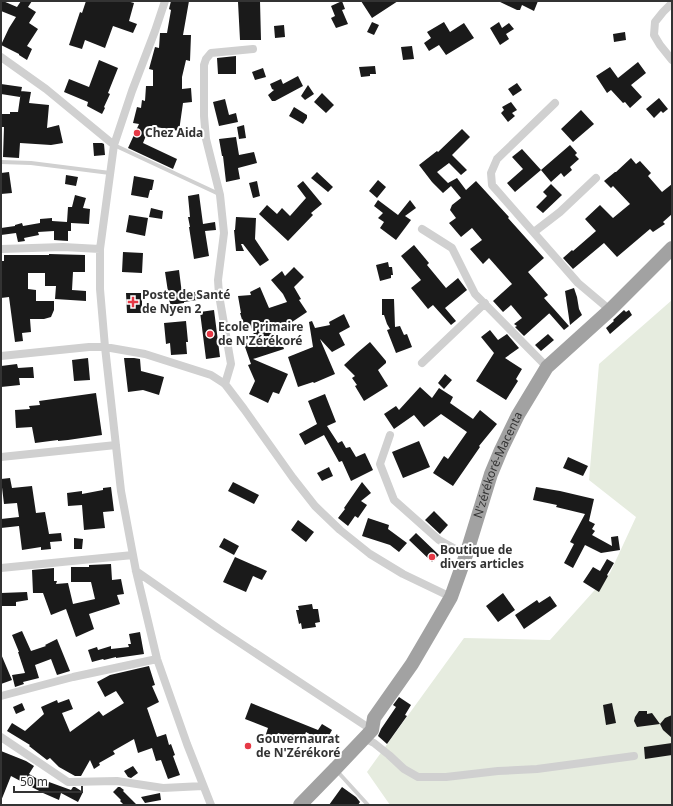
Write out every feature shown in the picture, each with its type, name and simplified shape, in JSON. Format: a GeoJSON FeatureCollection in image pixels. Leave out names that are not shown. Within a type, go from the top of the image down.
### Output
{"type":"FeatureCollection","features":[{"type":"Feature","properties":{"kind":"highway","name":"N'zérékoré-Macenta"},"geometry":{"type":"LineString","coordinates":[[300,805],[335,769],[369,727],[412,664],[451,597],[466,555],[491,474],[501,450],[518,415],[547,367],[610,310],[672,248]]}},
{"type":"Feature","properties":{"kind":"highway","name":"N'zérékoré-Macenta"},"geometry":{"type":"LineString","coordinates":[[288,805],[369,727]]}},
{"type":"Feature","properties":{"kind":"street"},"geometry":{"type":"LineString","coordinates":[[165,1],[114,145],[100,249],[100,289],[121,491],[136,571],[157,659],[187,744],[211,805]]}},
{"type":"Feature","properties":{"kind":"street"},"geometry":{"type":"LineString","coordinates":[[672,3],[655,22],[654,35],[672,60]]}},
{"type":"Feature","properties":{"kind":"street"},"geometry":{"type":"LineString","coordinates":[[225,384],[231,364],[219,295],[218,280],[224,233],[220,195],[206,139],[204,116],[204,65],[206,59],[211,53],[253,49]]}},
{"type":"Feature","properties":{"kind":"street"},"geometry":{"type":"LineString","coordinates":[[1,57],[46,89],[114,145]]}},
{"type":"Feature","properties":{"kind":"street"},"geometry":{"type":"LineString","coordinates":[[555,103],[497,159],[491,173],[492,185],[578,283],[610,310]]}},
{"type":"Feature","properties":{"kind":"street"},"geometry":{"type":"LineString","coordinates":[[534,232],[560,212],[596,178]]}},
{"type":"Feature","properties":{"kind":"street"},"geometry":{"type":"LineString","coordinates":[[422,229],[452,248],[475,294],[547,367]]}},
{"type":"Feature","properties":{"kind":"street"},"geometry":{"type":"LineString","coordinates":[[1,249],[63,247],[100,249]]}},
{"type":"Feature","properties":{"kind":"street"},"geometry":{"type":"LineString","coordinates":[[422,363],[485,303]]}},
{"type":"Feature","properties":{"kind":"street"},"geometry":{"type":"LineString","coordinates":[[1,356],[89,347],[105,347],[145,354],[211,375],[225,384],[315,506],[340,530],[370,554],[403,574],[451,597]]}},
{"type":"Feature","properties":{"kind":"street"},"geometry":{"type":"LineString","coordinates":[[390,434],[380,464],[394,500],[438,540],[466,555]]}},
{"type":"Feature","properties":{"kind":"street"},"geometry":{"type":"LineString","coordinates":[[1,457],[116,445]]}},
{"type":"Feature","properties":{"kind":"street"},"geometry":{"type":"LineString","coordinates":[[1,568],[133,555]]}},
{"type":"Feature","properties":{"kind":"street"},"geometry":{"type":"LineString","coordinates":[[136,571],[219,629],[369,727],[374,743],[404,769],[418,777],[446,777],[498,771],[537,769],[634,756]]}},
{"type":"Feature","properties":{"kind":"street"},"geometry":{"type":"LineString","coordinates":[[1,696],[73,677],[157,659]]}},
{"type":"Feature","properties":{"kind":"street"},"geometry":{"type":"LineString","coordinates":[[1,737],[68,782],[116,781],[163,788],[203,786]]}},
{"type":"Feature","properties":{"kind":"lane"},"geometry":{"type":"LineString","coordinates":[[114,145],[220,195]]}},
{"type":"Feature","properties":{"kind":"lane"},"geometry":{"type":"LineString","coordinates":[[1,162],[31,163],[110,173]]}},
{"type":"Feature","properties":{"kind":"lane"},"geometry":{"type":"LineString","coordinates":[[335,769],[368,805]]}},
{"type":"Feature","properties":{"kind":"shaded area"},"geometry":{"type":"Polygon","coordinates":[[[672,300],[672,805],[390,805],[367,772],[464,638],[550,640],[610,573],[636,517],[589,480],[599,364],[672,300]]]}},
{"type":"Feature","properties":{"kind":"building"},"geometry":{"type":"Polygon","coordinates":[[[1,1],[17,7],[21,1],[32,1],[28,7],[36,12],[29,23],[38,29],[27,46],[32,49],[27,60],[1,45],[16,17],[1,11],[1,1]]]}},
{"type":"Feature","properties":{"kind":"building"},"geometry":{"type":"Polygon","coordinates":[[[86,1],[127,1],[134,3],[129,21],[137,24],[133,33],[113,26],[105,48],[85,40],[82,49],[69,45],[80,12],[82,13],[86,1]]]}},
{"type":"Feature","properties":{"kind":"building"},"geometry":{"type":"Polygon","coordinates":[[[171,1],[189,1],[183,35],[191,35],[190,61],[186,60],[182,77],[182,89],[191,88],[192,102],[183,103],[179,131],[150,126],[143,143],[177,159],[173,169],[128,148],[139,124],[133,123],[137,107],[141,108],[142,100],[145,101],[146,86],[153,86],[153,70],[149,69],[155,47],[159,48],[160,33],[167,33],[171,1]]]}},
{"type":"Feature","properties":{"kind":"building"},"geometry":{"type":"Polygon","coordinates":[[[260,1],[261,40],[240,40],[238,2],[260,1]]]}},
{"type":"Feature","properties":{"kind":"building"},"geometry":{"type":"Polygon","coordinates":[[[342,1],[345,9],[342,10],[348,24],[336,28],[331,18],[335,16],[331,6],[342,1]]]}},
{"type":"Feature","properties":{"kind":"building"},"geometry":{"type":"Polygon","coordinates":[[[361,1],[398,1],[372,18],[361,1]]]}},
{"type":"Feature","properties":{"kind":"building"},"geometry":{"type":"Polygon","coordinates":[[[498,1],[538,1],[534,11],[522,5],[520,10],[517,10],[498,1]]]}},
{"type":"Feature","properties":{"kind":"building"},"geometry":{"type":"Polygon","coordinates":[[[372,22],[379,25],[374,35],[367,32],[372,22]]]}},
{"type":"Feature","properties":{"kind":"building"},"geometry":{"type":"Polygon","coordinates":[[[444,22],[450,32],[464,23],[474,38],[446,55],[439,45],[429,51],[424,43],[431,38],[427,32],[444,22]]]}},
{"type":"Feature","properties":{"kind":"building"},"geometry":{"type":"Polygon","coordinates":[[[499,22],[502,28],[509,23],[514,29],[506,34],[509,39],[500,45],[490,28],[499,22]]]}},
{"type":"Feature","properties":{"kind":"building"},"geometry":{"type":"Polygon","coordinates":[[[284,25],[285,37],[275,38],[274,26],[284,25]]]}},
{"type":"Feature","properties":{"kind":"building"},"geometry":{"type":"Polygon","coordinates":[[[625,32],[626,40],[614,42],[613,34],[625,32]]]}},
{"type":"Feature","properties":{"kind":"building"},"geometry":{"type":"Polygon","coordinates":[[[412,46],[414,59],[403,60],[401,47],[412,46]]]}},
{"type":"Feature","properties":{"kind":"building"},"geometry":{"type":"Polygon","coordinates":[[[236,56],[236,74],[218,74],[217,58],[236,56]]]}},
{"type":"Feature","properties":{"kind":"building"},"geometry":{"type":"Polygon","coordinates":[[[99,60],[118,68],[108,93],[110,94],[102,114],[87,106],[88,102],[64,92],[69,79],[89,87],[99,60]]]}},
{"type":"Feature","properties":{"kind":"building"},"geometry":{"type":"Polygon","coordinates":[[[638,62],[646,73],[631,85],[642,97],[630,108],[611,90],[607,93],[596,76],[610,67],[618,78],[638,62]]]}},
{"type":"Feature","properties":{"kind":"building"},"geometry":{"type":"Polygon","coordinates":[[[375,66],[376,74],[361,77],[359,67],[375,66]]]}},
{"type":"Feature","properties":{"kind":"building"},"geometry":{"type":"Polygon","coordinates":[[[263,68],[266,77],[255,80],[252,72],[263,68]]]}},
{"type":"Feature","properties":{"kind":"building"},"geometry":{"type":"Polygon","coordinates":[[[298,76],[303,86],[275,101],[272,101],[268,95],[274,90],[270,84],[281,79],[283,84],[298,76]]]}},
{"type":"Feature","properties":{"kind":"building"},"geometry":{"type":"Polygon","coordinates":[[[517,83],[522,90],[513,96],[508,89],[517,83]]]}},
{"type":"Feature","properties":{"kind":"building"},"geometry":{"type":"Polygon","coordinates":[[[1,84],[22,87],[20,97],[1,94],[1,84]]]}},
{"type":"Feature","properties":{"kind":"building"},"geometry":{"type":"Polygon","coordinates":[[[308,85],[314,94],[305,100],[301,96],[308,85]]]}},
{"type":"Feature","properties":{"kind":"building"},"geometry":{"type":"Polygon","coordinates":[[[21,91],[31,92],[29,103],[49,105],[47,128],[59,125],[63,143],[51,145],[20,143],[19,158],[3,157],[4,127],[1,127],[1,114],[18,112],[21,91]]]}},
{"type":"Feature","properties":{"kind":"building"},"geometry":{"type":"Polygon","coordinates":[[[322,93],[334,105],[326,113],[314,102],[322,93]]]}},
{"type":"Feature","properties":{"kind":"building"},"geometry":{"type":"Polygon","coordinates":[[[659,98],[668,109],[663,113],[661,111],[654,118],[646,109],[659,98]]]}},
{"type":"Feature","properties":{"kind":"building"},"geometry":{"type":"Polygon","coordinates":[[[225,99],[229,115],[236,113],[238,122],[219,126],[213,102],[225,99]]]}},
{"type":"Feature","properties":{"kind":"building"},"geometry":{"type":"Polygon","coordinates":[[[511,102],[517,110],[512,113],[515,116],[508,122],[501,113],[504,110],[502,107],[511,102]]]}},
{"type":"Feature","properties":{"kind":"building"},"geometry":{"type":"Polygon","coordinates":[[[294,107],[307,115],[307,118],[303,124],[289,116],[294,107]]]}},
{"type":"Feature","properties":{"kind":"building"},"geometry":{"type":"Polygon","coordinates":[[[581,110],[594,124],[573,142],[561,129],[581,110]]]}},
{"type":"Feature","properties":{"kind":"building"},"geometry":{"type":"Polygon","coordinates":[[[244,125],[246,138],[239,139],[237,127],[244,125]]]}},
{"type":"Feature","properties":{"kind":"building"},"geometry":{"type":"Polygon","coordinates":[[[462,129],[470,137],[452,155],[467,170],[461,175],[449,163],[437,172],[448,183],[457,178],[466,190],[476,181],[544,258],[528,272],[548,295],[544,298],[554,309],[524,336],[514,324],[522,318],[511,305],[503,312],[493,301],[512,284],[489,258],[483,264],[470,249],[482,240],[472,228],[461,237],[449,223],[456,218],[450,210],[452,205],[461,198],[451,186],[443,193],[419,165],[437,151],[438,152],[462,129]]]}},
{"type":"Feature","properties":{"kind":"building"},"geometry":{"type":"Polygon","coordinates":[[[236,137],[239,155],[254,152],[257,163],[238,168],[240,179],[226,182],[223,156],[219,139],[236,137]]]}},
{"type":"Feature","properties":{"kind":"building"},"geometry":{"type":"Polygon","coordinates":[[[93,143],[104,144],[105,155],[94,156],[93,143]]]}},
{"type":"Feature","properties":{"kind":"building"},"geometry":{"type":"Polygon","coordinates":[[[570,145],[577,153],[575,155],[579,159],[570,167],[572,170],[564,177],[561,173],[551,182],[541,170],[570,145]]]}},
{"type":"Feature","properties":{"kind":"building"},"geometry":{"type":"Polygon","coordinates":[[[522,149],[541,170],[515,192],[507,183],[523,169],[512,157],[522,149]]]}},
{"type":"Feature","properties":{"kind":"building"},"geometry":{"type":"Polygon","coordinates":[[[631,158],[636,164],[640,161],[651,173],[648,176],[662,192],[672,184],[672,214],[663,222],[665,224],[653,232],[650,229],[617,257],[604,243],[573,269],[563,258],[596,231],[585,219],[600,205],[613,218],[630,204],[613,186],[611,188],[604,181],[631,158]]]}},
{"type":"Feature","properties":{"kind":"building"},"geometry":{"type":"Polygon","coordinates":[[[9,172],[12,193],[1,194],[1,173],[9,172]]]}},
{"type":"Feature","properties":{"kind":"building"},"geometry":{"type":"Polygon","coordinates":[[[317,172],[333,187],[328,192],[311,178],[317,172]]]}},
{"type":"Feature","properties":{"kind":"building"},"geometry":{"type":"Polygon","coordinates":[[[66,175],[78,177],[76,186],[65,184],[66,175]]]}},
{"type":"Feature","properties":{"kind":"building"},"geometry":{"type":"Polygon","coordinates":[[[134,176],[154,180],[152,190],[150,190],[148,198],[131,195],[134,176]]]}},
{"type":"Feature","properties":{"kind":"building"},"geometry":{"type":"Polygon","coordinates":[[[378,180],[386,187],[377,198],[369,191],[378,180]]]}},
{"type":"Feature","properties":{"kind":"building"},"geometry":{"type":"Polygon","coordinates":[[[257,181],[260,196],[253,198],[249,183],[257,181]]]}},
{"type":"Feature","properties":{"kind":"building"},"geometry":{"type":"Polygon","coordinates":[[[303,181],[322,204],[311,213],[313,215],[288,241],[259,214],[267,205],[277,214],[282,208],[290,216],[306,198],[297,186],[303,181]]]}},
{"type":"Feature","properties":{"kind":"building"},"geometry":{"type":"Polygon","coordinates":[[[551,184],[562,195],[543,213],[536,207],[547,196],[543,192],[551,184]]]}},
{"type":"Feature","properties":{"kind":"building"},"geometry":{"type":"Polygon","coordinates":[[[199,194],[203,224],[215,222],[216,230],[205,231],[209,256],[194,259],[188,217],[190,217],[188,196],[199,194]]]}},
{"type":"Feature","properties":{"kind":"building"},"geometry":{"type":"Polygon","coordinates":[[[75,195],[86,198],[83,208],[90,209],[89,224],[71,223],[71,231],[68,231],[68,241],[54,240],[54,231],[38,232],[39,235],[24,238],[25,241],[18,242],[16,233],[1,235],[1,228],[15,226],[22,223],[23,226],[40,223],[40,219],[52,218],[52,221],[67,222],[68,207],[72,207],[75,195]]]}},
{"type":"Feature","properties":{"kind":"building"},"geometry":{"type":"Polygon","coordinates":[[[378,200],[398,215],[410,200],[416,208],[405,216],[411,220],[396,240],[380,228],[384,222],[378,218],[383,213],[374,206],[378,200]]]}},
{"type":"Feature","properties":{"kind":"building"},"geometry":{"type":"Polygon","coordinates":[[[151,208],[163,211],[162,219],[149,217],[151,208]]]}},
{"type":"Feature","properties":{"kind":"building"},"geometry":{"type":"Polygon","coordinates":[[[129,215],[148,218],[145,236],[126,232],[129,215]]]}},
{"type":"Feature","properties":{"kind":"building"},"geometry":{"type":"Polygon","coordinates":[[[236,217],[256,218],[255,239],[269,260],[260,266],[243,244],[241,244],[244,251],[236,251],[234,230],[236,217]]]}},
{"type":"Feature","properties":{"kind":"building"},"geometry":{"type":"Polygon","coordinates":[[[414,245],[429,263],[427,265],[446,288],[458,278],[467,290],[445,308],[456,321],[451,325],[433,305],[428,309],[411,288],[421,280],[401,256],[414,245]]]}},
{"type":"Feature","properties":{"kind":"building"},"geometry":{"type":"Polygon","coordinates":[[[123,252],[143,253],[142,273],[122,272],[123,252]]]}},
{"type":"Feature","properties":{"kind":"building"},"geometry":{"type":"Polygon","coordinates":[[[4,255],[85,255],[85,272],[73,272],[72,290],[86,291],[86,301],[55,299],[56,286],[45,286],[45,273],[28,273],[28,289],[36,290],[36,301],[54,301],[54,310],[51,317],[44,319],[30,319],[31,332],[22,333],[23,341],[15,342],[9,297],[1,298],[1,261],[4,261],[4,255]]]}},
{"type":"Feature","properties":{"kind":"building"},"geometry":{"type":"Polygon","coordinates":[[[388,262],[389,267],[392,267],[393,275],[391,275],[391,278],[380,281],[376,265],[388,262]]]}},
{"type":"Feature","properties":{"kind":"building"},"geometry":{"type":"Polygon","coordinates":[[[294,267],[304,277],[294,287],[301,299],[299,300],[307,312],[271,336],[279,335],[284,349],[253,359],[288,374],[279,394],[273,392],[268,403],[249,394],[255,381],[248,365],[251,364],[244,344],[256,340],[250,324],[244,326],[240,313],[238,296],[251,295],[250,292],[260,287],[269,308],[287,302],[283,294],[271,280],[282,271],[285,276],[294,267]]]}},
{"type":"Feature","properties":{"kind":"building"},"geometry":{"type":"Polygon","coordinates":[[[179,270],[182,294],[196,292],[197,300],[170,305],[165,272],[179,270]]]}},
{"type":"Feature","properties":{"kind":"building"},"geometry":{"type":"Polygon","coordinates":[[[574,288],[582,315],[570,325],[565,291],[574,288]]]}},
{"type":"Feature","properties":{"kind":"building"},"geometry":{"type":"Polygon","coordinates":[[[126,293],[142,293],[142,313],[127,313],[126,293]]]}},
{"type":"Feature","properties":{"kind":"building"},"geometry":{"type":"Polygon","coordinates":[[[382,299],[394,299],[395,327],[400,326],[404,335],[407,334],[412,347],[396,353],[387,330],[390,329],[384,315],[382,315],[382,299]]]}},
{"type":"Feature","properties":{"kind":"building"},"geometry":{"type":"Polygon","coordinates":[[[554,309],[569,326],[564,330],[549,313],[554,309]]]}},
{"type":"Feature","properties":{"kind":"building","name":"Ecole Primaire de N'Zérékoré"},"geometry":{"type":"Polygon","coordinates":[[[214,310],[220,357],[206,359],[200,312],[214,310]]]}},
{"type":"Feature","properties":{"kind":"building"},"geometry":{"type":"Polygon","coordinates":[[[624,310],[626,312],[629,310],[632,315],[610,334],[606,328],[624,310]]]}},
{"type":"Feature","properties":{"kind":"building"},"geometry":{"type":"Polygon","coordinates":[[[344,314],[350,327],[339,333],[345,345],[332,352],[320,339],[335,374],[314,383],[313,382],[298,387],[288,357],[313,347],[309,322],[312,321],[315,328],[330,325],[329,322],[344,314]]]}},
{"type":"Feature","properties":{"kind":"building"},"geometry":{"type":"Polygon","coordinates":[[[186,321],[188,342],[186,342],[187,354],[171,355],[170,343],[166,344],[164,323],[186,321]]]}},
{"type":"Feature","properties":{"kind":"building"},"geometry":{"type":"Polygon","coordinates":[[[490,330],[498,340],[507,334],[519,348],[505,358],[522,369],[516,379],[518,381],[506,400],[476,381],[494,353],[481,337],[490,330]]]}},
{"type":"Feature","properties":{"kind":"building"},"geometry":{"type":"Polygon","coordinates":[[[548,334],[554,340],[541,351],[535,345],[548,334]]]}},
{"type":"Feature","properties":{"kind":"building"},"geometry":{"type":"Polygon","coordinates":[[[370,342],[386,361],[386,363],[378,370],[388,386],[364,401],[352,378],[355,376],[344,365],[370,342]]]}},
{"type":"Feature","properties":{"kind":"building"},"geometry":{"type":"Polygon","coordinates":[[[88,358],[90,380],[74,381],[72,360],[88,358]]]}},
{"type":"Feature","properties":{"kind":"building"},"geometry":{"type":"Polygon","coordinates":[[[124,358],[140,359],[141,371],[164,377],[159,395],[143,390],[128,392],[124,358]]]}},
{"type":"Feature","properties":{"kind":"building"},"geometry":{"type":"Polygon","coordinates":[[[17,364],[18,368],[33,367],[34,378],[19,378],[20,385],[1,387],[1,366],[17,364]]]}},
{"type":"Feature","properties":{"kind":"building"},"geometry":{"type":"Polygon","coordinates":[[[445,374],[452,380],[444,389],[438,383],[445,374]]]}},
{"type":"Feature","properties":{"kind":"building"},"geometry":{"type":"Polygon","coordinates":[[[420,387],[432,398],[439,388],[453,397],[450,403],[473,419],[480,410],[497,424],[479,446],[480,447],[453,486],[433,473],[444,456],[448,459],[467,432],[441,414],[424,427],[414,415],[394,429],[384,414],[396,406],[399,410],[420,387]]]}},
{"type":"Feature","properties":{"kind":"building"},"geometry":{"type":"Polygon","coordinates":[[[96,393],[102,435],[35,443],[32,427],[16,428],[15,410],[30,409],[29,406],[40,405],[39,401],[96,393]]]}},
{"type":"Feature","properties":{"kind":"building"},"geometry":{"type":"Polygon","coordinates":[[[325,394],[336,422],[327,426],[338,443],[342,441],[346,448],[350,447],[356,457],[365,453],[373,470],[351,481],[342,461],[339,462],[324,435],[305,445],[299,434],[317,424],[308,401],[325,394]]]}},
{"type":"Feature","properties":{"kind":"building"},"geometry":{"type":"Polygon","coordinates":[[[419,441],[430,467],[403,478],[392,452],[419,441]]]}},
{"type":"Feature","properties":{"kind":"building"},"geometry":{"type":"Polygon","coordinates":[[[568,457],[588,466],[583,476],[563,468],[568,457]]]}},
{"type":"Feature","properties":{"kind":"building"},"geometry":{"type":"Polygon","coordinates":[[[329,467],[333,476],[322,481],[317,473],[329,467]]]}},
{"type":"Feature","properties":{"kind":"building"},"geometry":{"type":"Polygon","coordinates":[[[10,478],[12,488],[32,486],[36,513],[45,512],[49,534],[61,533],[62,541],[50,542],[51,549],[41,550],[41,547],[22,550],[19,526],[1,528],[1,519],[19,517],[17,503],[4,504],[1,479],[10,478]]]}},
{"type":"Feature","properties":{"kind":"building"},"geometry":{"type":"Polygon","coordinates":[[[233,482],[259,495],[254,504],[228,491],[233,482]]]}},
{"type":"Feature","properties":{"kind":"building"},"geometry":{"type":"Polygon","coordinates":[[[362,482],[371,493],[361,501],[367,505],[358,518],[355,516],[348,526],[338,518],[362,482]]]}},
{"type":"Feature","properties":{"kind":"building"},"geometry":{"type":"Polygon","coordinates":[[[111,487],[114,511],[103,512],[105,528],[84,530],[82,505],[68,506],[67,493],[82,491],[82,494],[111,487]]]}},
{"type":"Feature","properties":{"kind":"building"},"geometry":{"type":"Polygon","coordinates":[[[536,487],[594,499],[589,521],[595,524],[592,529],[595,531],[592,535],[612,546],[611,537],[618,536],[620,550],[601,553],[585,545],[573,568],[564,563],[574,544],[570,542],[585,514],[556,507],[557,505],[533,500],[536,487]]]}},
{"type":"Feature","properties":{"kind":"building"},"geometry":{"type":"Polygon","coordinates":[[[434,511],[448,525],[440,534],[425,520],[434,511]]]}},
{"type":"Feature","properties":{"kind":"building"},"geometry":{"type":"Polygon","coordinates":[[[368,518],[389,525],[388,529],[407,543],[399,552],[390,545],[362,536],[368,518]]]}},
{"type":"Feature","properties":{"kind":"building"},"geometry":{"type":"Polygon","coordinates":[[[298,520],[314,532],[306,542],[291,530],[298,520]]]}},
{"type":"Feature","properties":{"kind":"building"},"geometry":{"type":"Polygon","coordinates":[[[416,533],[439,555],[432,562],[409,540],[416,533]]]}},
{"type":"Feature","properties":{"kind":"building"},"geometry":{"type":"Polygon","coordinates":[[[74,538],[83,539],[82,549],[74,549],[74,538]]]}},
{"type":"Feature","properties":{"kind":"building"},"geometry":{"type":"Polygon","coordinates":[[[224,538],[239,546],[234,555],[219,547],[224,538]]]}},
{"type":"Feature","properties":{"kind":"building"},"geometry":{"type":"Polygon","coordinates":[[[235,557],[267,571],[262,580],[253,576],[246,592],[223,582],[235,557]]]}},
{"type":"Feature","properties":{"kind":"building"},"geometry":{"type":"Polygon","coordinates":[[[607,559],[614,563],[599,592],[583,582],[593,567],[600,571],[607,559]]]}},
{"type":"Feature","properties":{"kind":"building"},"geometry":{"type":"Polygon","coordinates":[[[111,564],[112,580],[121,579],[124,594],[117,595],[120,604],[89,614],[94,629],[76,637],[66,609],[51,615],[43,593],[33,593],[32,570],[54,568],[54,581],[57,581],[56,584],[68,583],[73,604],[95,599],[91,582],[71,582],[71,567],[89,567],[89,565],[111,564]]]}},
{"type":"Feature","properties":{"kind":"building"},"geometry":{"type":"Polygon","coordinates":[[[27,592],[28,600],[16,602],[16,606],[1,606],[1,593],[27,592]]]}},
{"type":"Feature","properties":{"kind":"building"},"geometry":{"type":"Polygon","coordinates":[[[503,593],[515,610],[498,622],[486,606],[503,593]]]}},
{"type":"Feature","properties":{"kind":"building"},"geometry":{"type":"Polygon","coordinates":[[[550,596],[557,606],[524,629],[515,615],[537,600],[539,603],[550,596]]]}},
{"type":"Feature","properties":{"kind":"building"},"geometry":{"type":"Polygon","coordinates":[[[312,604],[313,609],[318,609],[320,622],[315,623],[316,627],[302,629],[301,623],[299,624],[296,610],[299,610],[298,606],[312,604]]]}},
{"type":"Feature","properties":{"kind":"building"},"geometry":{"type":"Polygon","coordinates":[[[22,631],[31,651],[46,646],[45,645],[57,639],[70,671],[57,675],[51,659],[35,665],[39,678],[23,682],[24,684],[15,687],[12,675],[25,673],[12,635],[22,631]]]}},
{"type":"Feature","properties":{"kind":"building"},"geometry":{"type":"Polygon","coordinates":[[[140,632],[144,654],[103,659],[92,662],[88,650],[97,647],[98,650],[111,646],[111,649],[129,647],[128,644],[131,644],[129,634],[140,632]]]}},
{"type":"Feature","properties":{"kind":"building"},"geometry":{"type":"Polygon","coordinates":[[[1,654],[12,680],[1,684],[1,654]]]}},
{"type":"Feature","properties":{"kind":"building"},"geometry":{"type":"Polygon","coordinates":[[[149,666],[155,685],[152,686],[159,702],[147,708],[157,737],[166,734],[169,745],[171,744],[175,755],[173,756],[180,775],[168,779],[161,760],[156,761],[152,748],[138,753],[134,739],[113,751],[115,754],[99,763],[100,765],[94,769],[90,760],[81,776],[75,776],[59,767],[50,758],[47,760],[29,746],[30,745],[7,731],[12,723],[25,731],[44,714],[41,707],[57,700],[58,703],[69,699],[73,709],[62,713],[70,732],[99,711],[103,716],[124,703],[116,691],[105,697],[97,682],[110,675],[149,666]]]}},
{"type":"Feature","properties":{"kind":"building"},"geometry":{"type":"Polygon","coordinates":[[[399,697],[411,705],[405,715],[407,716],[387,744],[378,736],[396,707],[393,705],[399,697]]]}},
{"type":"Feature","properties":{"kind":"building"},"geometry":{"type":"Polygon","coordinates":[[[22,703],[25,710],[16,714],[13,707],[22,703]]]}},
{"type":"Feature","properties":{"kind":"building"},"geometry":{"type":"Polygon","coordinates":[[[251,703],[318,730],[322,724],[332,730],[325,743],[306,732],[302,742],[278,733],[275,741],[265,737],[268,728],[245,719],[251,703]]]}},
{"type":"Feature","properties":{"kind":"building"},"geometry":{"type":"Polygon","coordinates":[[[612,703],[616,723],[606,725],[603,705],[612,703]]]}},
{"type":"Feature","properties":{"kind":"building"},"geometry":{"type":"Polygon","coordinates":[[[639,711],[647,711],[647,714],[652,713],[660,724],[637,727],[634,721],[639,711]]]}},
{"type":"Feature","properties":{"kind":"building"},"geometry":{"type":"Polygon","coordinates":[[[672,715],[672,738],[663,730],[660,724],[665,718],[672,715]]]}},
{"type":"Feature","properties":{"kind":"building"},"geometry":{"type":"Polygon","coordinates":[[[672,743],[672,755],[645,759],[644,747],[672,743]]]}},
{"type":"Feature","properties":{"kind":"building"},"geometry":{"type":"Polygon","coordinates":[[[1,751],[26,761],[34,766],[29,774],[48,785],[49,782],[71,790],[75,787],[83,792],[78,802],[61,793],[59,800],[11,776],[1,801],[1,751]]]}},
{"type":"Feature","properties":{"kind":"building"},"geometry":{"type":"Polygon","coordinates":[[[133,766],[138,773],[131,778],[128,777],[124,771],[133,766]]]}},
{"type":"Feature","properties":{"kind":"building"},"geometry":{"type":"Polygon","coordinates":[[[118,787],[124,790],[123,791],[137,805],[124,805],[113,792],[118,787]]]}},
{"type":"Feature","properties":{"kind":"building"},"geometry":{"type":"Polygon","coordinates":[[[342,787],[356,797],[360,802],[358,805],[329,805],[342,787]]]}},
{"type":"Feature","properties":{"kind":"building"},"geometry":{"type":"Polygon","coordinates":[[[160,793],[161,800],[145,803],[141,797],[160,793]]]}},
{"type":"Feature","properties":{"kind":"place","name":"Chez Aida"},"geometry":{"type":"Point","coordinates":[137,133]}},
{"type":"Feature","properties":{"kind":"place","name":"Poste de Santé de Nyen 2"},"geometry":{"type":"Point","coordinates":[133,302]}},
{"type":"Feature","properties":{"kind":"place","name":"Ecole Primaire de N'Zérékoré"},"geometry":{"type":"Point","coordinates":[210,334]}},
{"type":"Feature","properties":{"kind":"place","name":"Boutique de divers articles"},"geometry":{"type":"Point","coordinates":[432,557]}},
{"type":"Feature","properties":{"kind":"place","name":"Gouvernaurat de N'Zérékoré"},"geometry":{"type":"Point","coordinates":[248,746]}}]}
